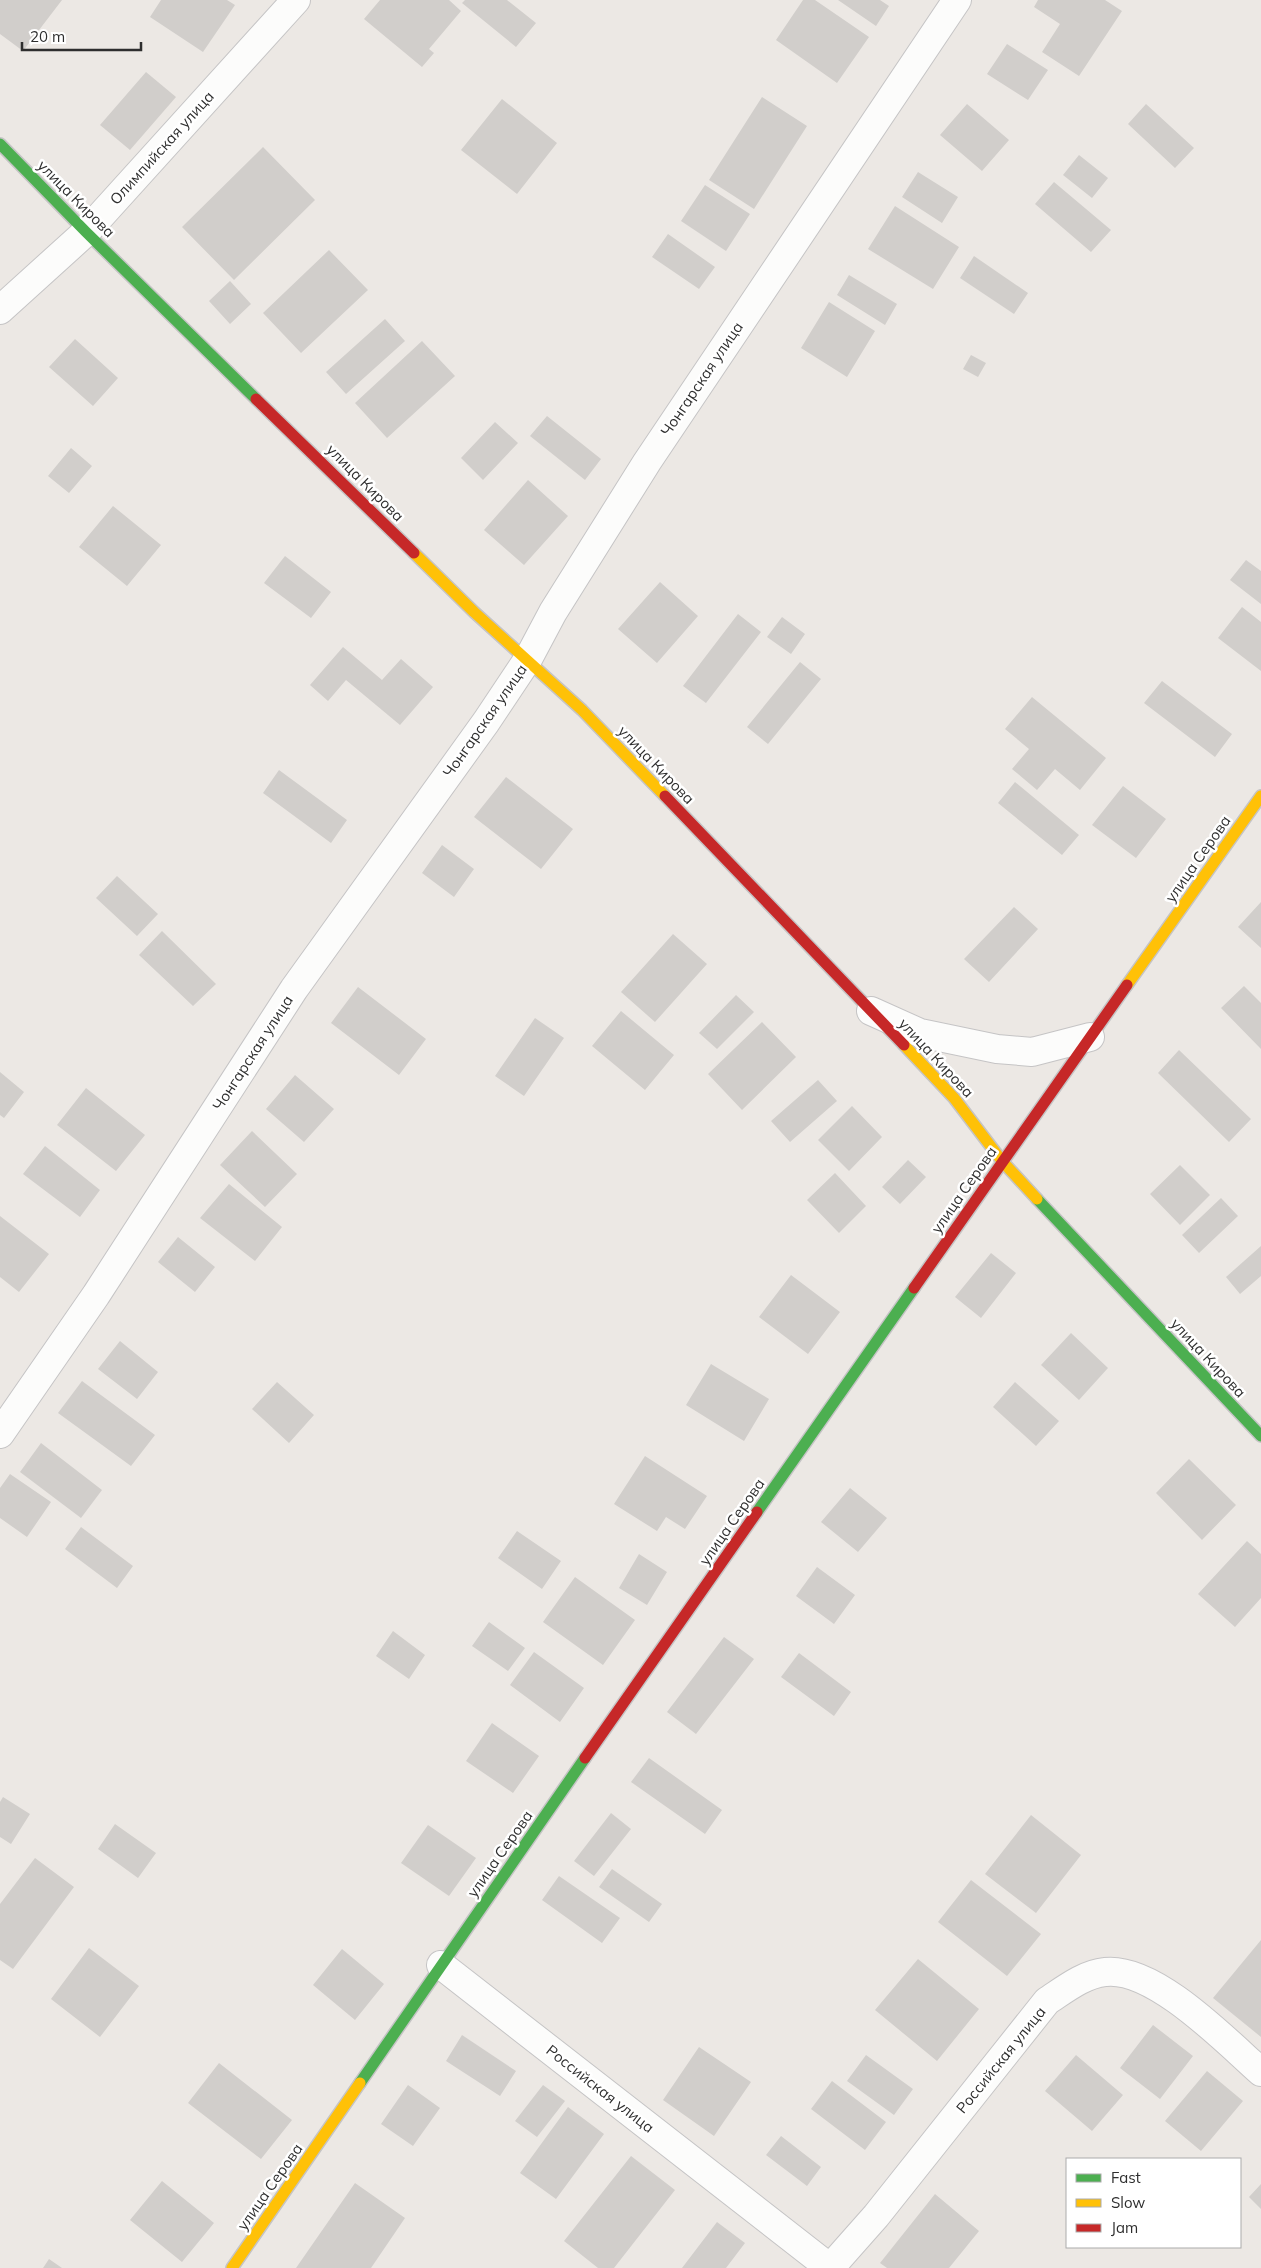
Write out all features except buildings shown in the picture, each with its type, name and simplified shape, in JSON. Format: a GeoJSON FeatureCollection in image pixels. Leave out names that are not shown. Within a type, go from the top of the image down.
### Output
{"type":"FeatureCollection","features":[{"type":"Feature","properties":{"kind":"street","name":"Олимпийская улица"},"geometry":{"type":"LineString","coordinates":[[0,310],[86,232],[296,0]]}},
{"type":"Feature","properties":{"kind":"street","name":"Чонгарская улица"},"geometry":{"type":"LineString","coordinates":[[0,1434],[96,1295],[294,989],[486,722],[528,659],[552,612],[646,462],[956,0]]}},
{"type":"Feature","properties":{"kind":"street","name":"улица Кирова"},"geometry":{"type":"LineString","coordinates":[[0,144],[86,232],[474,612],[582,710],[954,1098],[1002,1161],[1261,1436]]}},
{"type":"Feature","properties":{"kind":"street","name":"улица Серова"},"geometry":{"type":"LineString","coordinates":[[232,2268],[440,1966],[1002,1161],[1261,796]]}},
{"type":"Feature","properties":{"kind":"street"},"geometry":{"type":"LineString","coordinates":[[871,1011],[920,1033],[998,1049],[1032,1052],[1090,1037]]}},
{"type":"Feature","properties":{"kind":"street","name":"Российская улица"},"geometry":{"type":"LineString","coordinates":[[440,1966],[830,2268],[876,2216],[1047,2001],[1086,1978],[1105,1972],[1119,1973],[1155,1986],[1176,1998],[1261,2072]]}},
{"type":"Feature","properties":{"kind":"traffic: fast"},"geometry":{"type":"LineString","coordinates":[[0,144],[86,232],[256,399]]}},
{"type":"Feature","properties":{"kind":"traffic: fast"},"geometry":{"type":"LineString","coordinates":[[1037,1199],[1261,1436]]}},
{"type":"Feature","properties":{"kind":"traffic: fast"},"geometry":{"type":"LineString","coordinates":[[757,1512],[914,1288]]}},
{"type":"Feature","properties":{"kind":"traffic: fast"},"geometry":{"type":"LineString","coordinates":[[360,2083],[585,1758]]}},
{"type":"Feature","properties":{"kind":"traffic: slow"},"geometry":{"type":"LineString","coordinates":[[414,553],[474,612],[582,710],[665,796]]}},
{"type":"Feature","properties":{"kind":"traffic: slow"},"geometry":{"type":"LineString","coordinates":[[1127,985],[1261,796]]}},
{"type":"Feature","properties":{"kind":"traffic: slow"},"geometry":{"type":"LineString","coordinates":[[904,1045],[954,1098],[1002,1161],[1037,1199]]}},
{"type":"Feature","properties":{"kind":"traffic: slow"},"geometry":{"type":"LineString","coordinates":[[232,2268],[360,2083]]}},
{"type":"Feature","properties":{"kind":"traffic: jam"},"geometry":{"type":"LineString","coordinates":[[256,399],[414,553]]}},
{"type":"Feature","properties":{"kind":"traffic: jam"},"geometry":{"type":"LineString","coordinates":[[665,796],[904,1045]]}},
{"type":"Feature","properties":{"kind":"traffic: jam"},"geometry":{"type":"LineString","coordinates":[[914,1288],[1127,985]]}},
{"type":"Feature","properties":{"kind":"traffic: jam"},"geometry":{"type":"LineString","coordinates":[[585,1758],[757,1512]]}}]}
